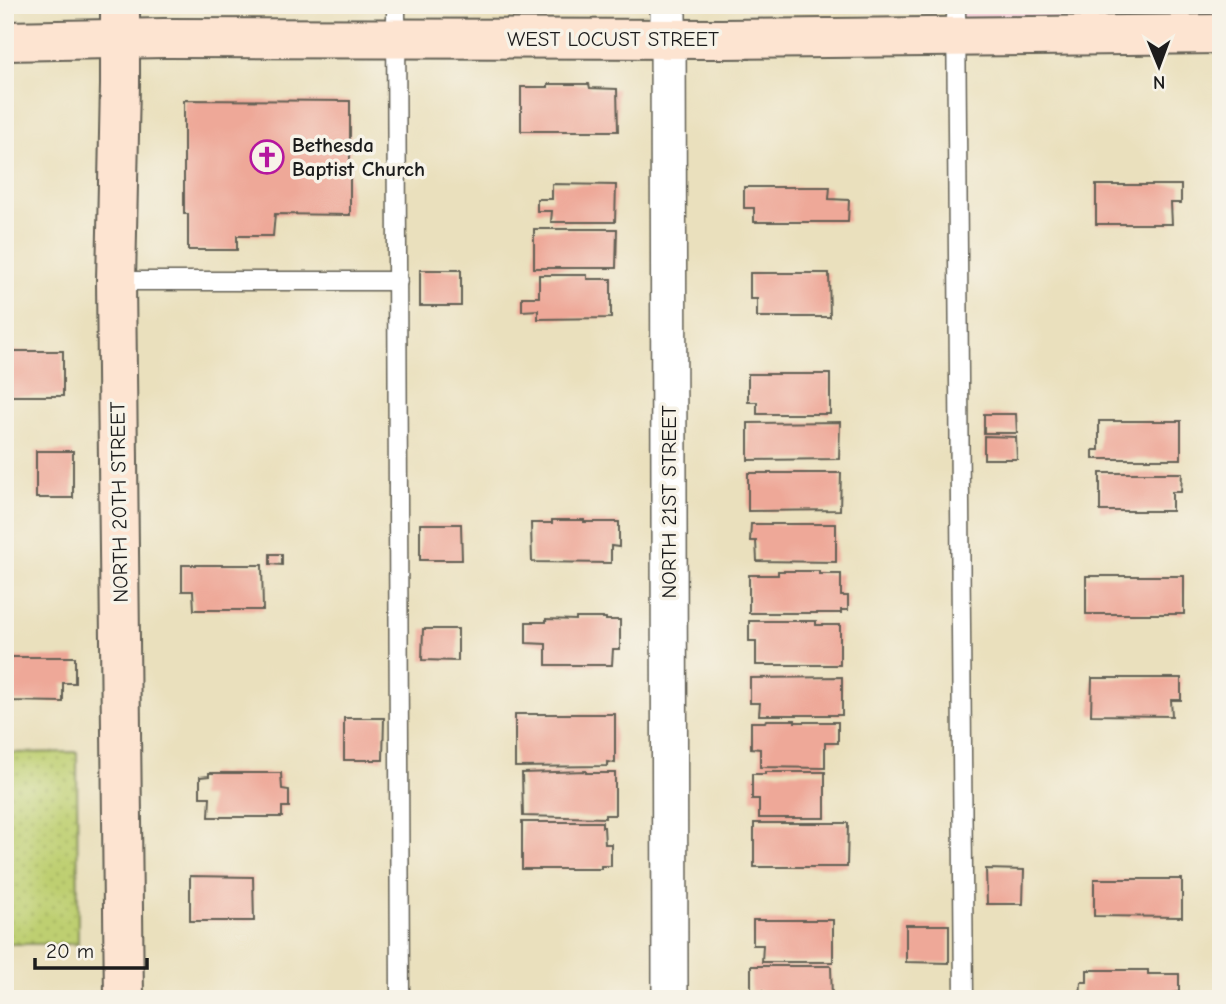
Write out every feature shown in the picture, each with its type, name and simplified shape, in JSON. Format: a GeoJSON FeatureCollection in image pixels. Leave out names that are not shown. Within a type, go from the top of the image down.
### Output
{"type":"FeatureCollection","features":[{"type":"Feature","properties":{"kind":"street","name":"WEST LOCUST STREET"},"geometry":{"type":"LineString","coordinates":[[5,41],[120,22],[957,21],[1221,34]]}},
{"type":"Feature","properties":{"kind":"street","name":"NORTH 20TH STREET"},"geometry":{"type":"LineString","coordinates":[[120,22],[116,281],[124,999]]}},
{"type":"Feature","properties":{"kind":"street","name":"NORTH 21ST STREET"},"geometry":{"type":"LineString","coordinates":[[668,22],[670,999]]}},
{"type":"Feature","properties":{"kind":"lane"},"geometry":{"type":"LineString","coordinates":[[957,21],[964,999]]}},
{"type":"Feature","properties":{"kind":"lane"},"geometry":{"type":"LineString","coordinates":[[397,22],[400,999]]}},
{"type":"Feature","properties":{"kind":"lane"},"geometry":{"type":"LineString","coordinates":[[116,281],[398,281]]}},
{"type":"Feature","properties":{"kind":"shaded area"},"geometry":{"type":"Polygon","coordinates":[[[956,5],[1221,5],[1221,34],[957,36],[956,5]]]}},
{"type":"Feature","properties":{"kind":"green space"},"geometry":{"type":"Polygon","coordinates":[[[77,752],[78,944],[5,944],[5,753],[77,752]]]}},
{"type":"Feature","properties":{"kind":"building"},"geometry":{"type":"Polygon","coordinates":[[[548,84],[589,84],[590,88],[617,89],[618,131],[521,131],[521,87],[548,87],[548,84]]]}},
{"type":"Feature","properties":{"kind":"building","name":"Bethesda Baptist Church"},"geometry":{"type":"Polygon","coordinates":[[[184,100],[350,101],[350,215],[275,214],[273,236],[237,236],[237,250],[188,250],[188,214],[184,214],[184,100]]]}},
{"type":"Feature","properties":{"kind":"building"},"geometry":{"type":"Polygon","coordinates":[[[552,184],[616,185],[615,222],[551,222],[552,211],[537,211],[537,199],[552,199],[552,184]]]}},
{"type":"Feature","properties":{"kind":"building"},"geometry":{"type":"Polygon","coordinates":[[[1096,185],[1181,185],[1181,203],[1171,203],[1172,224],[1096,224],[1096,185]]]}},
{"type":"Feature","properties":{"kind":"building"},"geometry":{"type":"Polygon","coordinates":[[[744,187],[830,187],[829,199],[849,200],[848,222],[754,222],[754,208],[744,208],[744,187]]]}},
{"type":"Feature","properties":{"kind":"building"},"geometry":{"type":"Polygon","coordinates":[[[534,229],[617,229],[616,268],[534,268],[534,229]]]}},
{"type":"Feature","properties":{"kind":"building"},"geometry":{"type":"Polygon","coordinates":[[[420,270],[461,270],[461,306],[420,306],[420,270]]]}},
{"type":"Feature","properties":{"kind":"building"},"geometry":{"type":"Polygon","coordinates":[[[750,273],[829,273],[830,317],[757,317],[757,299],[750,299],[750,273]]]}},
{"type":"Feature","properties":{"kind":"building"},"geometry":{"type":"Polygon","coordinates":[[[539,275],[587,275],[587,279],[611,279],[611,318],[538,319],[538,310],[522,311],[522,297],[539,297],[539,275]]]}},
{"type":"Feature","properties":{"kind":"building"},"geometry":{"type":"Polygon","coordinates":[[[5,351],[63,351],[63,396],[5,396],[5,351]]]}},
{"type":"Feature","properties":{"kind":"building"},"geometry":{"type":"Polygon","coordinates":[[[748,374],[830,374],[830,414],[757,414],[757,402],[748,402],[748,374]]]}},
{"type":"Feature","properties":{"kind":"building"},"geometry":{"type":"Polygon","coordinates":[[[984,414],[1016,414],[1017,433],[984,433],[984,414]]]}},
{"type":"Feature","properties":{"kind":"building"},"geometry":{"type":"Polygon","coordinates":[[[1099,421],[1181,421],[1181,459],[1093,459],[1093,450],[1099,450],[1099,421]]]}},
{"type":"Feature","properties":{"kind":"building"},"geometry":{"type":"Polygon","coordinates":[[[840,422],[839,459],[748,460],[748,423],[840,422]]]}},
{"type":"Feature","properties":{"kind":"building"},"geometry":{"type":"Polygon","coordinates":[[[984,436],[1016,437],[1017,459],[984,459],[984,436]]]}},
{"type":"Feature","properties":{"kind":"building"},"geometry":{"type":"Polygon","coordinates":[[[36,451],[73,451],[73,498],[36,498],[36,451]]]}},
{"type":"Feature","properties":{"kind":"building"},"geometry":{"type":"Polygon","coordinates":[[[748,473],[841,473],[840,510],[748,511],[748,473]]]}},
{"type":"Feature","properties":{"kind":"building"},"geometry":{"type":"Polygon","coordinates":[[[1100,473],[1182,473],[1181,492],[1172,492],[1172,511],[1100,511],[1100,473]]]}},
{"type":"Feature","properties":{"kind":"building"},"geometry":{"type":"Polygon","coordinates":[[[552,520],[619,522],[619,547],[611,546],[611,563],[532,562],[531,523],[552,523],[552,520]]]}},
{"type":"Feature","properties":{"kind":"building"},"geometry":{"type":"Polygon","coordinates":[[[420,524],[461,524],[462,560],[420,560],[420,524]]]}},
{"type":"Feature","properties":{"kind":"building"},"geometry":{"type":"Polygon","coordinates":[[[751,524],[836,524],[836,562],[757,561],[756,541],[750,541],[751,524]]]}},
{"type":"Feature","properties":{"kind":"building"},"geometry":{"type":"Polygon","coordinates":[[[270,554],[282,554],[282,565],[270,564],[270,554]]]}},
{"type":"Feature","properties":{"kind":"building"},"geometry":{"type":"Polygon","coordinates":[[[182,565],[262,565],[263,610],[194,610],[193,591],[182,591],[182,565]]]}},
{"type":"Feature","properties":{"kind":"building"},"geometry":{"type":"Polygon","coordinates":[[[778,571],[841,574],[841,596],[848,596],[848,610],[841,610],[841,613],[749,613],[749,575],[778,575],[778,571]]]}},
{"type":"Feature","properties":{"kind":"building"},"geometry":{"type":"Polygon","coordinates":[[[1086,576],[1184,576],[1184,614],[1086,614],[1086,576]]]}},
{"type":"Feature","properties":{"kind":"building"},"geometry":{"type":"Polygon","coordinates":[[[576,618],[620,620],[620,649],[613,649],[612,665],[546,665],[546,644],[526,643],[526,622],[576,618]]]}},
{"type":"Feature","properties":{"kind":"building"},"geometry":{"type":"Polygon","coordinates":[[[749,621],[816,621],[816,625],[840,625],[840,665],[756,665],[756,641],[749,641],[749,621]]]}},
{"type":"Feature","properties":{"kind":"building"},"geometry":{"type":"Polygon","coordinates":[[[423,629],[458,629],[458,661],[422,660],[423,629]]]}},
{"type":"Feature","properties":{"kind":"building"},"geometry":{"type":"Polygon","coordinates":[[[7,657],[75,657],[75,683],[63,683],[63,702],[7,701],[7,657]]]}},
{"type":"Feature","properties":{"kind":"building"},"geometry":{"type":"Polygon","coordinates":[[[842,677],[842,715],[759,715],[760,703],[750,703],[750,678],[842,677]]]}},
{"type":"Feature","properties":{"kind":"building"},"geometry":{"type":"Polygon","coordinates":[[[1092,678],[1181,678],[1181,700],[1171,700],[1172,716],[1091,715],[1092,678]]]}},
{"type":"Feature","properties":{"kind":"building"},"geometry":{"type":"Polygon","coordinates":[[[515,714],[615,714],[615,763],[607,762],[607,766],[515,767],[515,714]]]}},
{"type":"Feature","properties":{"kind":"building"},"geometry":{"type":"Polygon","coordinates":[[[344,718],[384,718],[383,760],[344,760],[344,718]]]}},
{"type":"Feature","properties":{"kind":"building"},"geometry":{"type":"Polygon","coordinates":[[[751,722],[838,722],[838,743],[825,743],[825,768],[760,767],[760,749],[751,748],[751,722]]]}},
{"type":"Feature","properties":{"kind":"building"},"geometry":{"type":"Polygon","coordinates":[[[825,772],[825,818],[759,818],[759,799],[752,799],[752,774],[825,772]]]}},
{"type":"Feature","properties":{"kind":"building"},"geometry":{"type":"Polygon","coordinates":[[[209,773],[281,773],[282,789],[289,790],[289,807],[282,807],[282,817],[209,817],[210,797],[200,797],[200,777],[209,776],[209,773]]]}},
{"type":"Feature","properties":{"kind":"building"},"geometry":{"type":"Polygon","coordinates":[[[522,773],[615,773],[615,815],[605,815],[605,818],[523,816],[522,773]]]}},
{"type":"Feature","properties":{"kind":"building"},"geometry":{"type":"Polygon","coordinates":[[[522,822],[602,822],[605,844],[611,844],[611,866],[601,866],[601,869],[522,869],[522,822]]]}},
{"type":"Feature","properties":{"kind":"building"},"geometry":{"type":"Polygon","coordinates":[[[754,823],[848,823],[847,867],[754,867],[754,823]]]}},
{"type":"Feature","properties":{"kind":"building"},"geometry":{"type":"Polygon","coordinates":[[[986,869],[1024,870],[1023,904],[987,904],[986,869]]]}},
{"type":"Feature","properties":{"kind":"building"},"geometry":{"type":"Polygon","coordinates":[[[190,876],[253,877],[254,921],[190,921],[190,876]]]}},
{"type":"Feature","properties":{"kind":"building"},"geometry":{"type":"Polygon","coordinates":[[[1094,879],[1182,879],[1182,917],[1094,916],[1094,879]]]}},
{"type":"Feature","properties":{"kind":"building"},"geometry":{"type":"Polygon","coordinates":[[[753,920],[833,920],[833,962],[762,962],[763,945],[753,945],[753,920]]]}},
{"type":"Feature","properties":{"kind":"building"},"geometry":{"type":"Polygon","coordinates":[[[906,925],[949,925],[949,963],[906,962],[906,925]]]}},
{"type":"Feature","properties":{"kind":"building"},"geometry":{"type":"Polygon","coordinates":[[[751,966],[831,966],[832,999],[762,999],[762,991],[751,991],[751,966]]]}},
{"type":"Feature","properties":{"kind":"building"},"geometry":{"type":"Polygon","coordinates":[[[1087,970],[1148,970],[1148,974],[1179,974],[1179,992],[1172,993],[1172,999],[1080,999],[1081,982],[1087,982],[1087,970]]]}},
{"type":"Feature","properties":{"kind":"place","name":"Bethesda Baptist Church"},"geometry":{"type":"Point","coordinates":[267,157]}}]}
